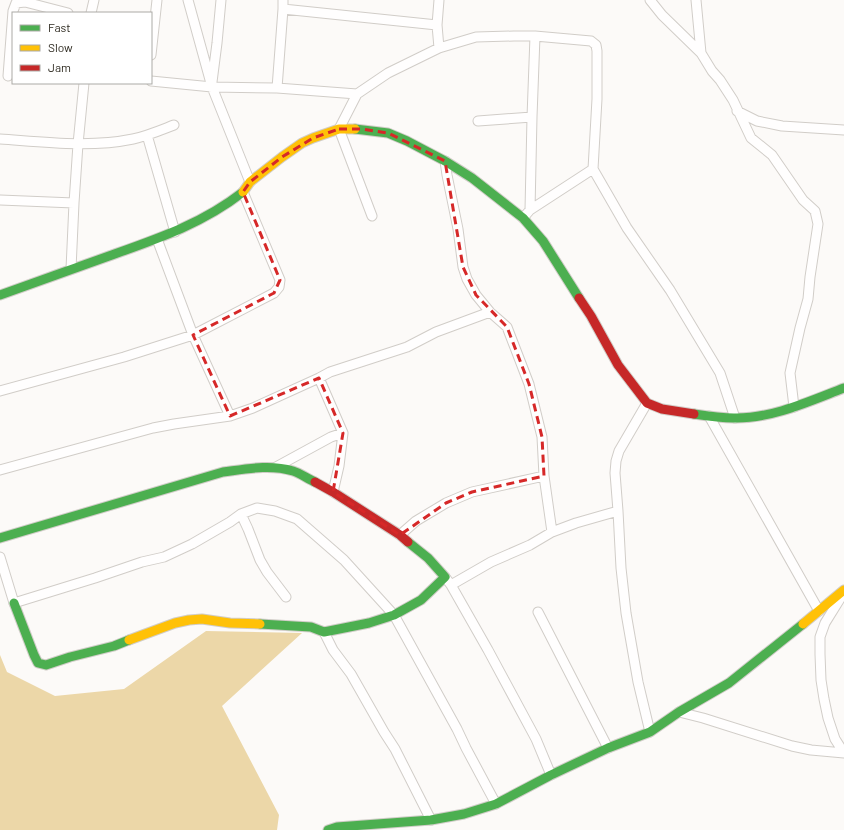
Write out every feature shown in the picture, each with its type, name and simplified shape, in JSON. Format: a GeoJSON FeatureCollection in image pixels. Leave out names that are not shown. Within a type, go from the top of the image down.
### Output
{"type":"FeatureCollection","features":[{"type":"Feature","properties":{"kind":"street"},"geometry":{"type":"LineString","coordinates":[[91,12],[94,0]]}},
{"type":"Feature","properties":{"kind":"street"},"geometry":{"type":"LineString","coordinates":[[152,46],[157,0]]}},
{"type":"Feature","properties":{"kind":"street"},"geometry":{"type":"LineString","coordinates":[[188,0],[212,87],[250,182]]}},
{"type":"Feature","properties":{"kind":"street"},"geometry":{"type":"LineString","coordinates":[[212,87],[221,0]]}},
{"type":"Feature","properties":{"kind":"street"},"geometry":{"type":"LineString","coordinates":[[439,0],[437,25],[439,48]]}},
{"type":"Feature","properties":{"kind":"street"},"geometry":{"type":"LineString","coordinates":[[650,0],[662,16],[700,53],[733,100],[751,138],[772,155],[803,200],[815,211],[818,224],[808,299],[790,373],[794,407]]}},
{"type":"Feature","properties":{"kind":"street"},"geometry":{"type":"LineString","coordinates":[[696,0],[700,53]]}},
{"type":"Feature","properties":{"kind":"street"},"geometry":{"type":"LineString","coordinates":[[7,76],[12,11],[16,3],[25,2],[64,12]]}},
{"type":"Feature","properties":{"kind":"street"},"geometry":{"type":"LineString","coordinates":[[278,88],[283,5],[437,25]]}},
{"type":"Feature","properties":{"kind":"street"},"geometry":{"type":"LineString","coordinates":[[530,210],[535,36]]}},
{"type":"Feature","properties":{"kind":"street"},"geometry":{"type":"LineString","coordinates":[[372,216],[339,129],[357,94],[388,72],[439,48],[476,37],[535,36],[591,41],[596,45],[597,51],[597,99],[593,169],[627,228],[670,290],[720,373],[735,418]]}},
{"type":"Feature","properties":{"kind":"street"},"geometry":{"type":"LineString","coordinates":[[152,81],[212,87],[278,88],[357,94]]}},
{"type":"Feature","properties":{"kind":"street"},"geometry":{"type":"LineString","coordinates":[[71,269],[78,144],[84,84]]}},
{"type":"Feature","properties":{"kind":"street"},"geometry":{"type":"LineString","coordinates":[[737,111],[757,122],[782,126],[844,130]]}},
{"type":"Feature","properties":{"kind":"street"},"geometry":{"type":"LineString","coordinates":[[478,121],[532,117]]}},
{"type":"Feature","properties":{"kind":"street"},"geometry":{"type":"LineString","coordinates":[[0,139],[78,144],[115,142],[134,139],[174,125]]}},
{"type":"Feature","properties":{"kind":"street"},"geometry":{"type":"LineString","coordinates":[[0,295],[157,239],[186,227],[211,214],[243,192],[250,182],[302,143],[339,129],[361,129],[388,133],[445,161],[472,178],[523,218],[544,241],[591,316],[618,365],[647,403],[688,414],[735,418],[766,415],[794,407],[844,388]]}},
{"type":"Feature","properties":{"kind":"street"},"geometry":{"type":"LineString","coordinates":[[147,135],[175,232]]}},
{"type":"Feature","properties":{"kind":"street"},"geometry":{"type":"LineString","coordinates":[[445,161],[458,230],[463,267],[467,279],[476,295],[490,312],[507,327],[529,384],[542,437],[544,476],[552,532]]}},
{"type":"Feature","properties":{"kind":"street"},"geometry":{"type":"LineString","coordinates":[[523,218],[530,210],[593,169]]}},
{"type":"Feature","properties":{"kind":"street"},"geometry":{"type":"LineString","coordinates":[[0,390],[124,356],[193,335],[274,293],[279,287],[280,280],[243,192]]}},
{"type":"Feature","properties":{"kind":"street"},"geometry":{"type":"LineString","coordinates":[[0,200],[74,203]]}},
{"type":"Feature","properties":{"kind":"street"},"geometry":{"type":"LineString","coordinates":[[157,239],[193,335],[230,416]]}},
{"type":"Feature","properties":{"kind":"street"},"geometry":{"type":"LineString","coordinates":[[0,470],[153,428],[230,416],[253,408],[330,372],[407,348],[436,332],[490,312]]}},
{"type":"Feature","properties":{"kind":"street"},"geometry":{"type":"LineString","coordinates":[[319,378],[343,433],[339,466],[333,492]]}},
{"type":"Feature","properties":{"kind":"street"},"geometry":{"type":"LineString","coordinates":[[647,403],[620,451],[616,461],[615,473],[621,568],[627,620],[638,682],[650,732]]}},
{"type":"Feature","properties":{"kind":"street"},"geometry":{"type":"LineString","coordinates":[[709,416],[819,611]]}},
{"type":"Feature","properties":{"kind":"street"},"geometry":{"type":"LineString","coordinates":[[276,467],[331,437],[343,433]]}},
{"type":"Feature","properties":{"kind":"street"},"geometry":{"type":"LineString","coordinates":[[0,538],[223,472],[276,467],[294,471],[333,492],[400,535],[428,558],[445,577],[488,650],[536,739],[551,775]]}},
{"type":"Feature","properties":{"kind":"street"},"geometry":{"type":"LineString","coordinates":[[400,535],[416,521],[446,503],[472,492],[544,476]]}},
{"type":"Feature","properties":{"kind":"street"},"geometry":{"type":"LineString","coordinates":[[14,603],[142,562],[164,557],[192,544],[241,514],[257,508],[297,519],[344,560],[394,615],[457,729],[496,804]]}},
{"type":"Feature","properties":{"kind":"street"},"geometry":{"type":"LineString","coordinates":[[451,585],[491,562],[530,545],[552,532],[576,523],[618,511]]}},
{"type":"Feature","properties":{"kind":"street"},"geometry":{"type":"LineString","coordinates":[[241,514],[260,560],[286,597]]}},
{"type":"Feature","properties":{"kind":"street"},"geometry":{"type":"LineString","coordinates":[[0,557],[14,603],[34,655],[38,663],[46,665],[70,657],[114,646],[175,622],[189,620],[202,619],[230,624],[311,627],[324,632],[369,623],[394,615],[421,600],[445,577]]}},
{"type":"Feature","properties":{"kind":"street"},"geometry":{"type":"LineString","coordinates":[[328,830],[337,827],[431,820],[464,814],[496,804],[551,775],[608,748],[650,732],[679,712],[729,683],[844,592]]}},
{"type":"Feature","properties":{"kind":"street"},"geometry":{"type":"LineString","coordinates":[[844,592],[825,623],[820,637],[821,680],[824,699],[835,739],[844,753]]}},
{"type":"Feature","properties":{"kind":"street"},"geometry":{"type":"LineString","coordinates":[[538,612],[608,748]]}},
{"type":"Feature","properties":{"kind":"street"},"geometry":{"type":"LineString","coordinates":[[324,632],[333,650],[351,674],[395,749],[431,820]]}},
{"type":"Feature","properties":{"kind":"street"},"geometry":{"type":"LineString","coordinates":[[679,712],[792,746],[811,750],[844,753]]}},
{"type":"Feature","properties":{"kind":"highlighted area"},"geometry":{"type":"Polygon","coordinates":[[[339,129],[361,129],[388,133],[445,161],[463,267],[476,295],[507,327],[529,384],[542,437],[544,476],[472,492],[446,503],[400,535],[333,492],[343,433],[319,378],[230,416],[193,335],[274,293],[280,280],[243,192],[250,182],[282,157],[313,138],[339,129]]]}},
{"type":"Feature","properties":{"kind":"shaded area"},"geometry":{"type":"Polygon","coordinates":[[[206,631],[302,633],[222,706],[279,815],[277,830],[0,830],[0,655],[7,672],[55,696],[124,689],[206,631]]]}},
{"type":"Feature","properties":{"kind":"traffic: fast"},"geometry":{"type":"LineString","coordinates":[[355,129],[388,133],[445,161],[472,178],[523,218],[543,241],[579,298]]}},
{"type":"Feature","properties":{"kind":"traffic: fast"},"geometry":{"type":"LineString","coordinates":[[0,295],[179,230],[212,213],[243,192]]}},
{"type":"Feature","properties":{"kind":"traffic: fast"},"geometry":{"type":"LineString","coordinates":[[694,414],[729,418],[762,416],[790,408],[844,388]]}},
{"type":"Feature","properties":{"kind":"traffic: fast"},"geometry":{"type":"LineString","coordinates":[[0,538],[223,472],[267,467],[296,472],[315,482]]}},
{"type":"Feature","properties":{"kind":"traffic: fast"},"geometry":{"type":"LineString","coordinates":[[260,624],[311,627],[324,632],[369,623],[394,615],[421,600],[445,577],[428,558],[408,542]]}},
{"type":"Feature","properties":{"kind":"traffic: fast"},"geometry":{"type":"LineString","coordinates":[[14,603],[38,663],[46,665],[70,657],[114,646],[129,640]]}},
{"type":"Feature","properties":{"kind":"traffic: fast"},"geometry":{"type":"LineString","coordinates":[[328,830],[337,827],[431,820],[464,814],[496,804],[551,775],[608,748],[650,732],[679,712],[729,683],[803,624]]}},
{"type":"Feature","properties":{"kind":"traffic: slow"},"geometry":{"type":"LineString","coordinates":[[243,192],[250,182],[302,143],[339,129],[355,129]]}},
{"type":"Feature","properties":{"kind":"traffic: slow"},"geometry":{"type":"LineString","coordinates":[[803,624],[844,590]]}},
{"type":"Feature","properties":{"kind":"traffic: slow"},"geometry":{"type":"LineString","coordinates":[[129,640],[175,623],[189,620],[202,619],[230,623],[260,624]]}},
{"type":"Feature","properties":{"kind":"traffic: jam"},"geometry":{"type":"LineString","coordinates":[[579,298],[591,316],[618,365],[647,403],[662,409],[694,414]]}},
{"type":"Feature","properties":{"kind":"traffic: jam"},"geometry":{"type":"LineString","coordinates":[[315,482],[400,535],[408,542]]}}]}
